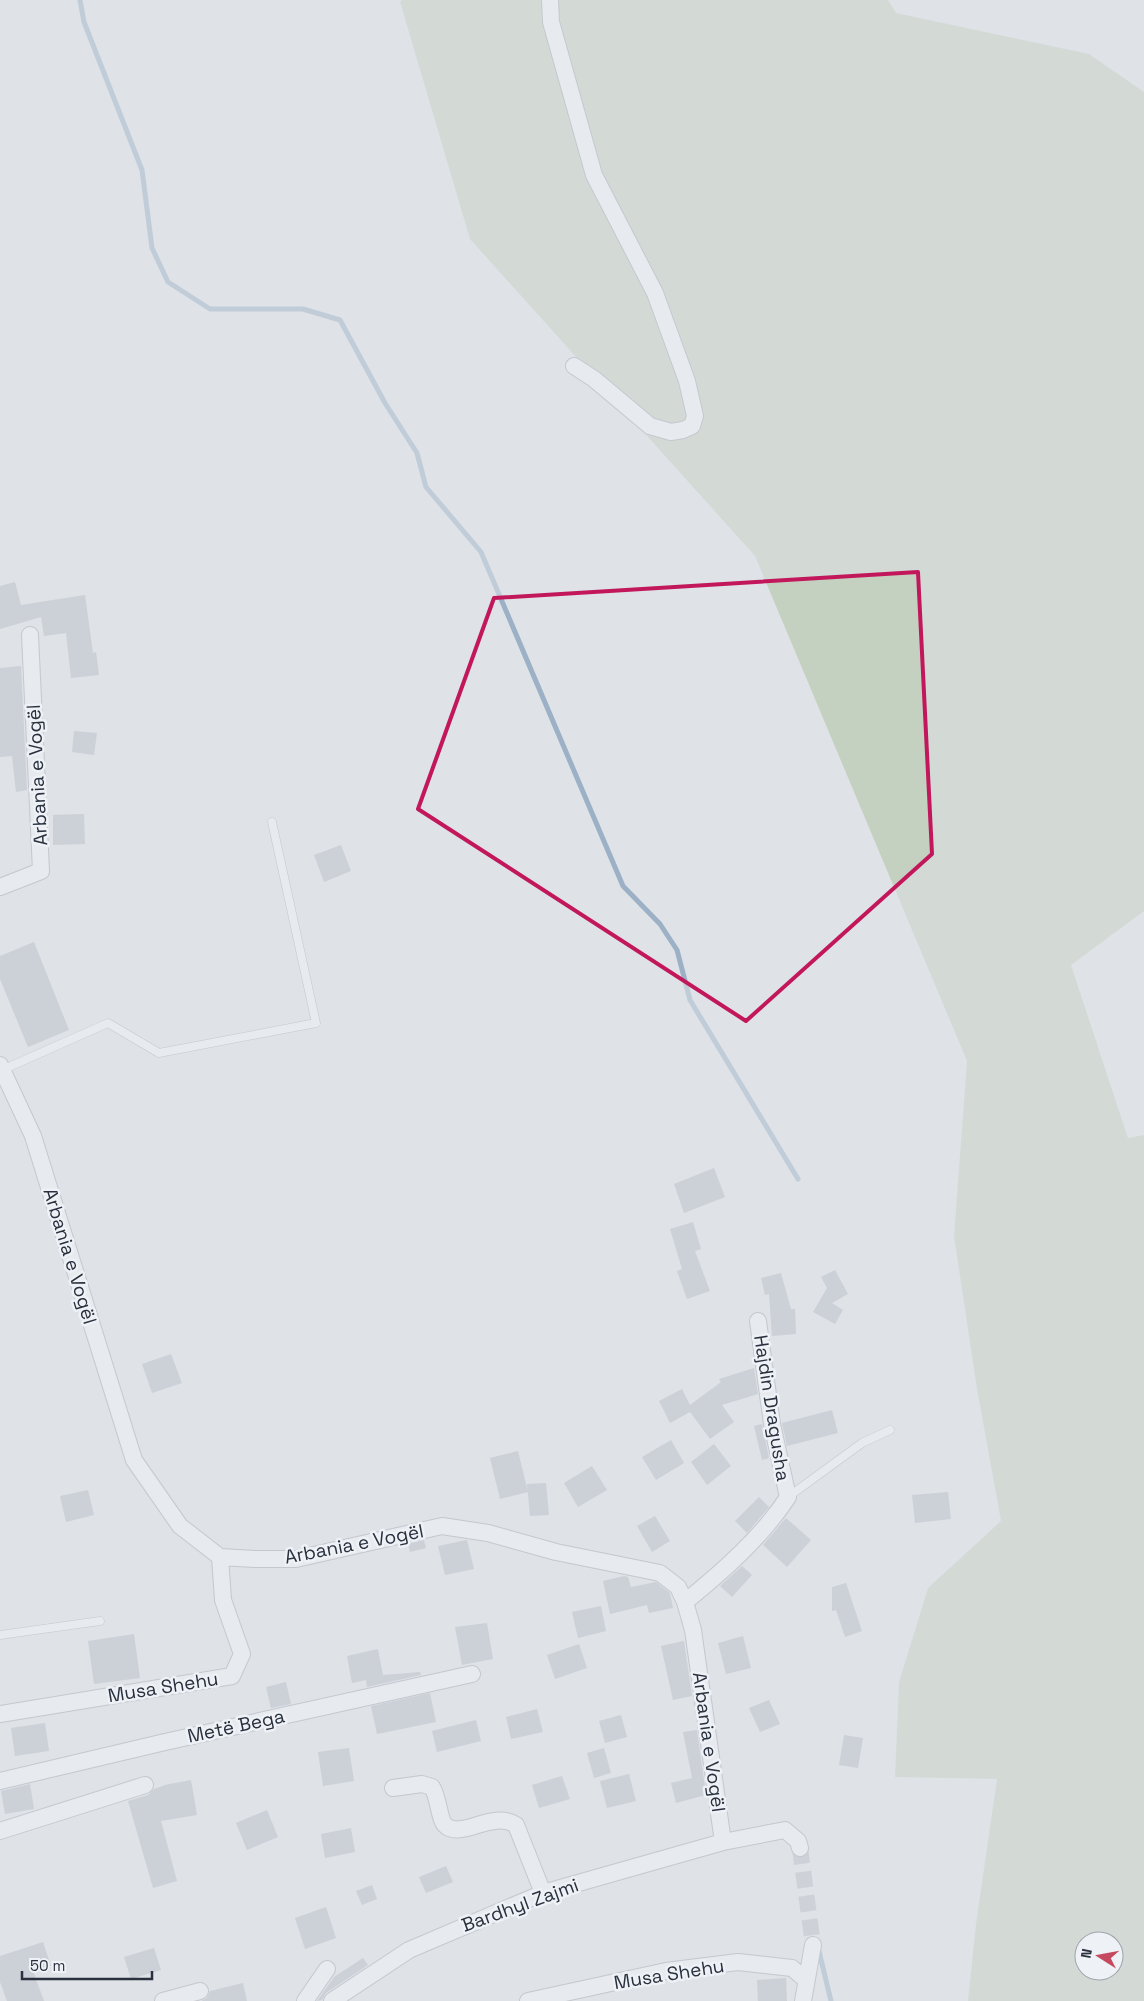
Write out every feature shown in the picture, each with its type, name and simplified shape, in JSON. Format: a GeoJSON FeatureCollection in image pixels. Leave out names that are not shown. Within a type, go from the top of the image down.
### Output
{"type":"FeatureCollection","features":[{"type":"Feature","properties":{"kind":"street"},"geometry":{"type":"LineString","coordinates":[[550,0],[551,22],[594,175],[655,293],[687,381],[695,416],[692,426],[671,432],[650,426],[594,379],[574,366]]}},
{"type":"Feature","properties":{"kind":"street","name":"Arbania e Vogël"},"geometry":{"type":"LineString","coordinates":[[0,887],[41,871],[30,635]]}},
{"type":"Feature","properties":{"kind":"street","name":"Arbania e Vogël"},"geometry":{"type":"LineString","coordinates":[[1,1068],[33,1136],[134,1460],[180,1526],[220,1557],[296,1559],[442,1526],[488,1533],[556,1552],[660,1573],[678,1587],[685,1602],[693,1630],[723,1842]]}},
{"type":"Feature","properties":{"kind":"street","name":"Hajdin Dragusha"},"geometry":{"type":"LineString","coordinates":[[685,1602],[708,1583],[776,1515],[788,1497],[772,1424],[758,1321]]}},
{"type":"Feature","properties":{"kind":"street","name":"Musa Shehu"},"geometry":{"type":"LineString","coordinates":[[0,1714],[232,1676],[242,1654],[223,1600],[220,1557]]}},
{"type":"Feature","properties":{"kind":"street","name":"Metë Bega"},"geometry":{"type":"LineString","coordinates":[[0,1781],[165,1742],[472,1674]]}},
{"type":"Feature","properties":{"kind":"street"},"geometry":{"type":"LineString","coordinates":[[394,1788],[422,1784],[432,1787],[438,1796],[441,1821],[446,1827],[456,1830],[497,1819],[508,1820],[516,1826],[543,1893]]}},
{"type":"Feature","properties":{"kind":"street"},"geometry":{"type":"LineString","coordinates":[[0,1832],[145,1785]]}},
{"type":"Feature","properties":{"kind":"street"},"geometry":{"type":"LineString","coordinates":[[723,1842],[785,1830],[798,1841],[800,1848]]}},
{"type":"Feature","properties":{"kind":"street","name":"Bardhyl Zajmi"},"geometry":{"type":"LineString","coordinates":[[332,2001],[409,1950],[543,1893],[723,1842]]}},
{"type":"Feature","properties":{"kind":"street"},"geometry":{"type":"LineString","coordinates":[[804,2001],[813,1945]]}},
{"type":"Feature","properties":{"kind":"street","name":"Musa Shehu"},"geometry":{"type":"LineString","coordinates":[[528,2001],[666,1971],[738,1962],[792,1968],[806,1980]]}},
{"type":"Feature","properties":{"kind":"street"},"geometry":{"type":"LineString","coordinates":[[305,2001],[327,1969]]}},
{"type":"Feature","properties":{"kind":"street"},"geometry":{"type":"LineString","coordinates":[[163,2001],[200,1991]]}},
{"type":"Feature","properties":{"kind":"lane"},"geometry":{"type":"LineString","coordinates":[[1,1068],[108,1023],[159,1053],[316,1023],[272,822]]}},
{"type":"Feature","properties":{"kind":"lane"},"geometry":{"type":"LineString","coordinates":[[788,1497],[862,1443],[890,1430]]}},
{"type":"Feature","properties":{"kind":"lane"},"geometry":{"type":"LineString","coordinates":[[0,1635],[100,1621]]}},
{"type":"Feature","properties":{"kind":"highlighted area"},"geometry":{"type":"Polygon","coordinates":[[[918,572],[932,854],[746,1021],[418,809],[494,598],[918,572]]]}},
{"type":"Feature","properties":{"kind":"green space"},"geometry":{"type":"Polygon","coordinates":[[[402,0],[888,0],[896,13],[1089,54],[1144,92],[1144,911],[1071,965],[1128,1138],[1144,1135],[1144,2001],[968,2001],[976,1924],[997,1779],[895,1777],[899,1682],[928,1588],[1001,1521],[977,1389],[954,1236],[967,1061],[755,556],[470,239],[400,2],[402,0]]]}},
{"type":"Feature","properties":{"kind":"building"},"geometry":{"type":"Polygon","coordinates":[[[15,582],[21,605],[85,595],[93,653],[96,652],[99,675],[71,678],[66,633],[44,636],[41,617],[0,629],[0,586],[15,582]]]}},
{"type":"Feature","properties":{"kind":"building"},"geometry":{"type":"Polygon","coordinates":[[[21,666],[27,790],[16,792],[12,756],[0,757],[0,668],[21,666]]]}},
{"type":"Feature","properties":{"kind":"building"},"geometry":{"type":"Polygon","coordinates":[[[74,731],[97,733],[94,755],[72,752],[74,731]]]}},
{"type":"Feature","properties":{"kind":"building"},"geometry":{"type":"Polygon","coordinates":[[[84,814],[85,844],[53,845],[53,815],[84,814]]]}},
{"type":"Feature","properties":{"kind":"building"},"geometry":{"type":"Polygon","coordinates":[[[341,845],[351,871],[324,882],[314,855],[341,845]]]}},
{"type":"Feature","properties":{"kind":"building"},"geometry":{"type":"Polygon","coordinates":[[[34,942],[69,1030],[28,1047],[0,979],[0,956],[34,942]]]}},
{"type":"Feature","properties":{"kind":"building"},"geometry":{"type":"Polygon","coordinates":[[[714,1168],[725,1197],[684,1213],[674,1184],[714,1168]]]}},
{"type":"Feature","properties":{"kind":"building"},"geometry":{"type":"Polygon","coordinates":[[[693,1222],[701,1249],[695,1251],[710,1291],[687,1299],[677,1271],[682,1269],[670,1229],[693,1222]]]}},
{"type":"Feature","properties":{"kind":"building"},"geometry":{"type":"Polygon","coordinates":[[[835,1270],[848,1294],[832,1303],[843,1310],[835,1324],[813,1312],[827,1288],[821,1277],[835,1270]]]}},
{"type":"Feature","properties":{"kind":"building"},"geometry":{"type":"Polygon","coordinates":[[[781,1273],[791,1309],[795,1309],[796,1334],[772,1336],[769,1294],[765,1295],[761,1278],[781,1273]]]}},
{"type":"Feature","properties":{"kind":"building"},"geometry":{"type":"Polygon","coordinates":[[[171,1354],[182,1383],[152,1393],[142,1364],[171,1354]]]}},
{"type":"Feature","properties":{"kind":"building"},"geometry":{"type":"Polygon","coordinates":[[[754,1368],[758,1394],[722,1405],[734,1422],[710,1439],[690,1412],[670,1423],[659,1401],[682,1389],[690,1405],[721,1382],[719,1379],[754,1368]]]}},
{"type":"Feature","properties":{"kind":"building"},"geometry":{"type":"Polygon","coordinates":[[[832,1410],[838,1433],[787,1446],[782,1423],[832,1410]]]}},
{"type":"Feature","properties":{"kind":"building"},"geometry":{"type":"Polygon","coordinates":[[[762,1424],[769,1458],[762,1460],[754,1426],[762,1424]]]}},
{"type":"Feature","properties":{"kind":"building"},"geometry":{"type":"Polygon","coordinates":[[[671,1440],[684,1463],[656,1480],[642,1457],[671,1440]]]}},
{"type":"Feature","properties":{"kind":"building"},"geometry":{"type":"Polygon","coordinates":[[[714,1444],[731,1466],[707,1485],[691,1462],[714,1444]]]}},
{"type":"Feature","properties":{"kind":"building"},"geometry":{"type":"Polygon","coordinates":[[[518,1451],[528,1492],[500,1499],[490,1458],[518,1451]]]}},
{"type":"Feature","properties":{"kind":"building"},"geometry":{"type":"Polygon","coordinates":[[[592,1466],[607,1490],[578,1507],[564,1483],[592,1466]]]}},
{"type":"Feature","properties":{"kind":"building"},"geometry":{"type":"Polygon","coordinates":[[[546,1483],[549,1515],[530,1516],[527,1484],[546,1483]]]}},
{"type":"Feature","properties":{"kind":"building"},"geometry":{"type":"Polygon","coordinates":[[[88,1490],[94,1515],[66,1522],[60,1496],[88,1490]]]}},
{"type":"Feature","properties":{"kind":"building"},"geometry":{"type":"Polygon","coordinates":[[[948,1492],[951,1519],[915,1523],[912,1495],[948,1492]]]}},
{"type":"Feature","properties":{"kind":"building"},"geometry":{"type":"Polygon","coordinates":[[[759,1497],[769,1507],[747,1533],[735,1521],[759,1497]]]}},
{"type":"Feature","properties":{"kind":"building"},"geometry":{"type":"Polygon","coordinates":[[[655,1516],[670,1541],[652,1552],[637,1526],[655,1516]]]}},
{"type":"Feature","properties":{"kind":"building"},"geometry":{"type":"Polygon","coordinates":[[[786,1518],[811,1540],[787,1567],[763,1545],[786,1518]]]}},
{"type":"Feature","properties":{"kind":"building"},"geometry":{"type":"Polygon","coordinates":[[[424,1540],[426,1548],[410,1552],[408,1544],[424,1540]]]}},
{"type":"Feature","properties":{"kind":"building"},"geometry":{"type":"Polygon","coordinates":[[[467,1540],[474,1569],[445,1575],[438,1546],[467,1540]]]}},
{"type":"Feature","properties":{"kind":"building"},"geometry":{"type":"Polygon","coordinates":[[[742,1566],[752,1575],[732,1597],[720,1586],[742,1566]]]}},
{"type":"Feature","properties":{"kind":"building"},"geometry":{"type":"Polygon","coordinates":[[[624,1576],[628,1577],[631,1587],[656,1582],[670,1593],[673,1608],[649,1613],[647,1605],[610,1614],[603,1581],[624,1576]]]}},
{"type":"Feature","properties":{"kind":"building"},"geometry":{"type":"Polygon","coordinates":[[[846,1583],[862,1631],[845,1637],[836,1610],[832,1611],[832,1587],[846,1583]]]}},
{"type":"Feature","properties":{"kind":"building"},"geometry":{"type":"Polygon","coordinates":[[[601,1606],[606,1631],[578,1638],[572,1612],[601,1606]]]}},
{"type":"Feature","properties":{"kind":"building"},"geometry":{"type":"Polygon","coordinates":[[[487,1623],[493,1659],[462,1665],[455,1627],[487,1623]]]}},
{"type":"Feature","properties":{"kind":"building"},"geometry":{"type":"Polygon","coordinates":[[[134,1634],[140,1678],[94,1684],[88,1641],[134,1634]]]}},
{"type":"Feature","properties":{"kind":"building"},"geometry":{"type":"Polygon","coordinates":[[[743,1636],[751,1668],[726,1674],[718,1643],[743,1636]]]}},
{"type":"Feature","properties":{"kind":"building"},"geometry":{"type":"Polygon","coordinates":[[[684,1641],[692,1696],[673,1700],[661,1646],[684,1641]]]}},
{"type":"Feature","properties":{"kind":"building"},"geometry":{"type":"Polygon","coordinates":[[[579,1644],[587,1668],[555,1679],[547,1655],[579,1644]]]}},
{"type":"Feature","properties":{"kind":"building"},"geometry":{"type":"Polygon","coordinates":[[[378,1649],[383,1675],[420,1672],[421,1675],[367,1687],[366,1680],[352,1683],[347,1656],[378,1649]]]}},
{"type":"Feature","properties":{"kind":"building"},"geometry":{"type":"Polygon","coordinates":[[[286,1682],[291,1704],[271,1708],[266,1687],[286,1682]]]}},
{"type":"Feature","properties":{"kind":"building"},"geometry":{"type":"Polygon","coordinates":[[[430,1693],[436,1722],[377,1734],[371,1706],[430,1693]]]}},
{"type":"Feature","properties":{"kind":"building"},"geometry":{"type":"Polygon","coordinates":[[[769,1700],[780,1724],[760,1732],[749,1708],[769,1700]]]}},
{"type":"Feature","properties":{"kind":"building"},"geometry":{"type":"Polygon","coordinates":[[[537,1709],[543,1732],[511,1739],[506,1717],[537,1709]]]}},
{"type":"Feature","properties":{"kind":"building"},"geometry":{"type":"Polygon","coordinates":[[[621,1715],[627,1737],[605,1743],[599,1721],[621,1715]]]}},
{"type":"Feature","properties":{"kind":"building"},"geometry":{"type":"Polygon","coordinates":[[[476,1720],[481,1741],[437,1752],[432,1731],[476,1720]]]}},
{"type":"Feature","properties":{"kind":"building"},"geometry":{"type":"Polygon","coordinates":[[[45,1723],[49,1751],[15,1756],[11,1728],[45,1723]]]}},
{"type":"Feature","properties":{"kind":"building"},"geometry":{"type":"Polygon","coordinates":[[[697,1730],[706,1795],[676,1803],[671,1783],[692,1778],[683,1732],[697,1730]]]}},
{"type":"Feature","properties":{"kind":"building"},"geometry":{"type":"Polygon","coordinates":[[[844,1735],[863,1738],[858,1768],[839,1765],[844,1735]]]}},
{"type":"Feature","properties":{"kind":"building"},"geometry":{"type":"Polygon","coordinates":[[[349,1748],[354,1781],[323,1786],[318,1752],[349,1748]]]}},
{"type":"Feature","properties":{"kind":"building"},"geometry":{"type":"Polygon","coordinates":[[[604,1748],[611,1773],[594,1778],[587,1753],[604,1748]]]}},
{"type":"Feature","properties":{"kind":"building"},"geometry":{"type":"Polygon","coordinates":[[[629,1774],[636,1801],[607,1808],[600,1781],[629,1774]]]}},
{"type":"Feature","properties":{"kind":"building"},"geometry":{"type":"Polygon","coordinates":[[[562,1776],[570,1799],[539,1808],[532,1785],[562,1776]]]}},
{"type":"Feature","properties":{"kind":"building"},"geometry":{"type":"Polygon","coordinates":[[[191,1780],[197,1815],[161,1821],[177,1881],[153,1888],[128,1801],[148,1795],[154,1789],[165,1785],[191,1780]]]}},
{"type":"Feature","properties":{"kind":"building"},"geometry":{"type":"Polygon","coordinates":[[[30,1784],[34,1809],[5,1814],[1,1791],[30,1784]]]}},
{"type":"Feature","properties":{"kind":"building"},"geometry":{"type":"Polygon","coordinates":[[[267,1810],[278,1837],[247,1850],[236,1823],[267,1810]]]}},
{"type":"Feature","properties":{"kind":"building"},"geometry":{"type":"Polygon","coordinates":[[[351,1828],[355,1852],[325,1858],[321,1834],[351,1828]]]}},
{"type":"Feature","properties":{"kind":"building"},"geometry":{"type":"Polygon","coordinates":[[[446,1866],[453,1882],[426,1893],[419,1877],[446,1866]]]}},
{"type":"Feature","properties":{"kind":"building"},"geometry":{"type":"Polygon","coordinates":[[[372,1885],[377,1899],[362,1905],[356,1891],[372,1885]]]}},
{"type":"Feature","properties":{"kind":"building"},"geometry":{"type":"Polygon","coordinates":[[[326,1907],[336,1938],[305,1949],[295,1918],[326,1907]]]}},
{"type":"Feature","properties":{"kind":"building"},"geometry":{"type":"Polygon","coordinates":[[[43,1942],[51,1966],[33,1971],[44,2001],[7,2001],[0,1982],[0,1956],[43,1942]]]}},
{"type":"Feature","properties":{"kind":"building"},"geometry":{"type":"Polygon","coordinates":[[[154,1948],[161,1970],[131,1979],[124,1957],[154,1948]]]}},
{"type":"Feature","properties":{"kind":"building"},"geometry":{"type":"Polygon","coordinates":[[[363,1958],[368,1965],[326,1993],[322,2000],[317,2001],[334,1977],[363,1958]]]}},
{"type":"Feature","properties":{"kind":"building"},"geometry":{"type":"Polygon","coordinates":[[[786,1978],[787,2001],[758,2001],[757,1980],[786,1978]]]}},
{"type":"Feature","properties":{"kind":"building"},"geometry":{"type":"Polygon","coordinates":[[[243,1983],[247,2001],[201,2001],[207,1998],[210,1991],[243,1983]]]}},
{"type":"Feature","properties":{"kind":"waterway"},"geometry":{"type":"LineString","coordinates":[[80,0],[84,22],[142,170],[152,248],[168,282],[210,309],[303,309],[340,320],[385,403],[417,453],[426,487],[481,552],[623,886],[660,924],[677,950],[690,1000],[798,1179]]}},
{"type":"Feature","properties":{"kind":"waterway"},"geometry":{"type":"LineString","coordinates":[[818,1947],[831,2001]]}},
{"type":"Feature","properties":{"kind":"tunnel"},"geometry":{"type":"LineString","coordinates":[[800,1848],[813,1945]]}}]}
